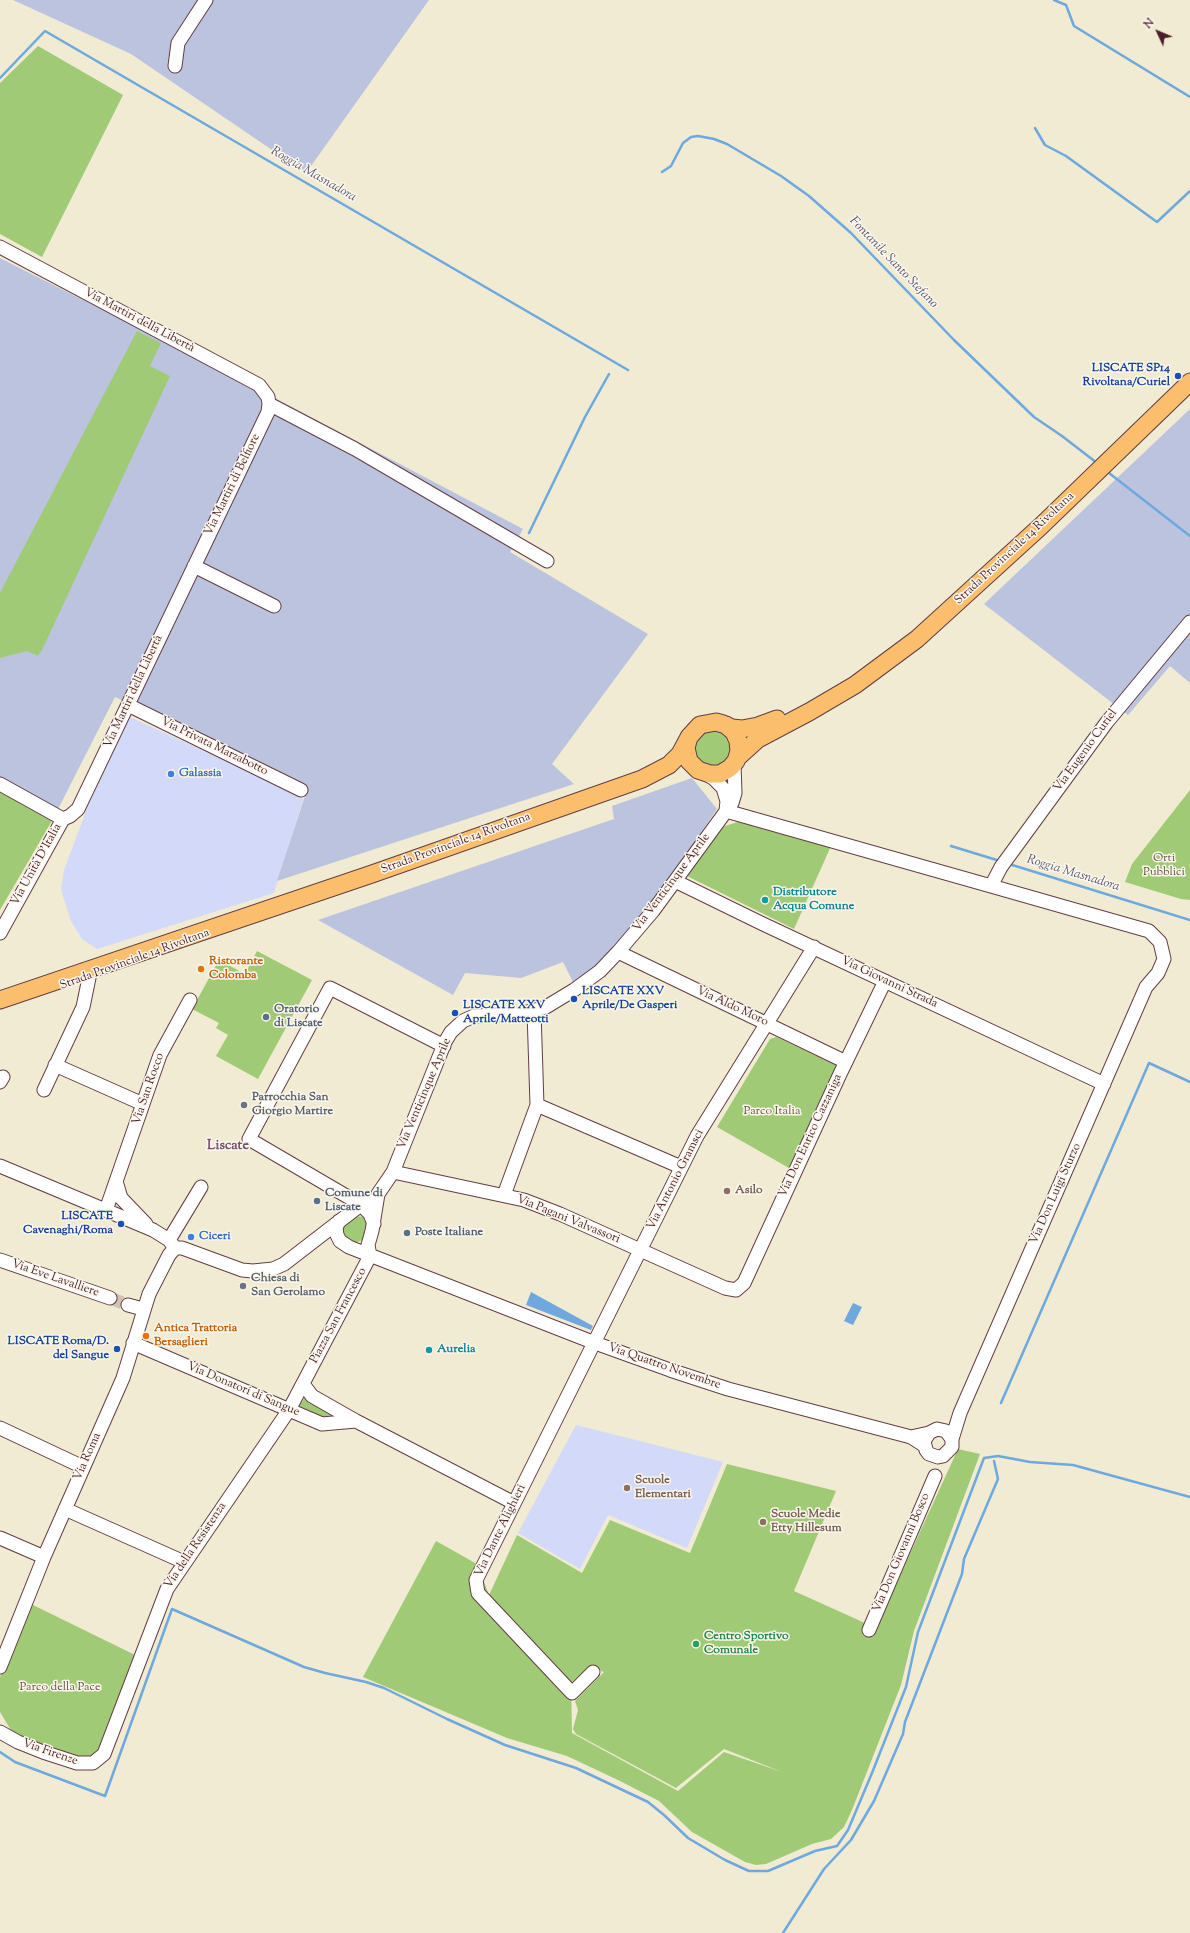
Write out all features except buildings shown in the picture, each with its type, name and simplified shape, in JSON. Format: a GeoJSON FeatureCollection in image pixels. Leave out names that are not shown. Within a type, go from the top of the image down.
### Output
{"type":"FeatureCollection","features":[{"type":"Feature","properties":{"kind":"main road","name":"Strada Provinciale 14 Rivoltana"},"geometry":{"type":"LineString","coordinates":[[642,779],[691,771],[721,773],[758,739],[828,701],[881,666],[940,619],[1041,526],[1190,382]]}},
{"type":"Feature","properties":{"kind":"main road","name":"Strada Provinciale 14 Rivoltana"},"geometry":{"type":"LineString","coordinates":[[0,1000],[372,874],[642,779],[669,765],[680,754],[694,730],[702,724],[714,722],[736,729],[752,728],[828,701]]}},
{"type":"Feature","properties":{"kind":"main road"},"geometry":{"type":"LineString","coordinates":[[726,725],[734,732],[738,739],[739,748],[735,761]]}},
{"type":"Feature","properties":{"kind":"main road"},"geometry":{"type":"LineString","coordinates":[[688,739],[686,750],[688,759],[694,767],[704,773]]}},
{"type":"Feature","properties":{"kind":"main road","name":"Strada Provinciale 14 Rivoltana"},"geometry":{"type":"LineString","coordinates":[[0,1008],[175,948],[269,909]]}},
{"type":"Feature","properties":{"kind":"street"},"geometry":{"type":"LineString","coordinates":[[174,66],[178,43],[206,0]]}},
{"type":"Feature","properties":{"kind":"street","name":"Via Martiri della Libertà"},"geometry":{"type":"LineString","coordinates":[[0,247],[259,385],[268,397],[269,404]]}},
{"type":"Feature","properties":{"kind":"street"},"geometry":{"type":"LineString","coordinates":[[269,404],[355,449],[547,561]]}},
{"type":"Feature","properties":{"kind":"street","name":"Via Martiri di Belfiore"},"geometry":{"type":"LineString","coordinates":[[194,566],[268,412],[269,404]]}},
{"type":"Feature","properties":{"kind":"street"},"geometry":{"type":"LineString","coordinates":[[194,566],[274,606]]}},
{"type":"Feature","properties":{"kind":"street","name":"Via Martiri della Libertà"},"geometry":{"type":"LineString","coordinates":[[67,818],[78,809],[194,566]]}},
{"type":"Feature","properties":{"kind":"street","name":"Via Eugenio Curiel"},"geometry":{"type":"LineString","coordinates":[[991,886],[1005,862],[1115,712],[1190,622]]}},
{"type":"Feature","properties":{"kind":"street","name":"Via Privata Marzabotto"},"geometry":{"type":"LineString","coordinates":[[128,705],[301,790]]}},
{"type":"Feature","properties":{"kind":"street","name":"Via Venticinque Aprile"},"geometry":{"type":"LineString","coordinates":[[373,1222],[378,1197],[393,1172],[444,1046],[454,1029],[468,1018],[480,1015],[517,1014],[534,1011],[552,1004],[596,974],[618,952],[653,911],[732,803],[735,796],[735,761]]}},
{"type":"Feature","properties":{"kind":"street"},"geometry":{"type":"LineString","coordinates":[[704,773],[713,777],[723,788],[727,801],[726,811],[991,886]]}},
{"type":"Feature","properties":{"kind":"street"},"geometry":{"type":"LineString","coordinates":[[0,784],[67,818]]}},
{"type":"Feature","properties":{"kind":"street","name":"Via Unità D'Italia"},"geometry":{"type":"LineString","coordinates":[[0,933],[67,818]]}},
{"type":"Feature","properties":{"kind":"street","name":"Via Giovanni Strada"},"geometry":{"type":"LineString","coordinates":[[675,881],[1104,1084]]}},
{"type":"Feature","properties":{"kind":"street","name":"Via Don Luigi Sturzo"},"geometry":{"type":"LineString","coordinates":[[952,1439],[960,1413],[1146,987],[1162,964],[1163,950],[1158,938],[1149,931],[991,886]]}},
{"type":"Feature","properties":{"kind":"street","name":"Via Antonio Gramsci"},"geometry":{"type":"LineString","coordinates":[[595,1343],[703,1125],[814,947]]}},
{"type":"Feature","properties":{"kind":"street","name":"Via Aldo Moro"},"geometry":{"type":"LineString","coordinates":[[618,952],[846,1062]]}},
{"type":"Feature","properties":{"kind":"street"},"geometry":{"type":"LineString","coordinates":[[44,1090],[83,1007],[89,978]]}},
{"type":"Feature","properties":{"kind":"street","name":"Via Don Enrico Cazzaniga"},"geometry":{"type":"LineString","coordinates":[[736,1290],[744,1283],[885,981]]}},
{"type":"Feature","properties":{"kind":"street"},"geometry":{"type":"LineString","coordinates":[[370,1256],[368,1249],[373,1222],[368,1211],[360,1204],[249,1138],[330,988],[444,1046]]}},
{"type":"Feature","properties":{"kind":"street","name":"Via San Rocco"},"geometry":{"type":"LineString","coordinates":[[106,1210],[162,1049],[190,1000]]}},
{"type":"Feature","properties":{"kind":"street"},"geometry":{"type":"LineString","coordinates":[[504,1195],[537,1105],[534,1011]]}},
{"type":"Feature","properties":{"kind":"street"},"geometry":{"type":"LineString","coordinates":[[55,1065],[143,1104]]}},
{"type":"Feature","properties":{"kind":"street"},"geometry":{"type":"LineString","coordinates":[[537,1105],[682,1167]]}},
{"type":"Feature","properties":{"kind":"street"},"geometry":{"type":"LineString","coordinates":[[0,1166],[153,1230]]}},
{"type":"Feature","properties":{"kind":"street","name":"Via Pagani Valvassori"},"geometry":{"type":"LineString","coordinates":[[393,1172],[504,1195],[548,1209],[725,1288],[736,1290]]}},
{"type":"Feature","properties":{"kind":"street"},"geometry":{"type":"LineString","coordinates":[[116,1181],[121,1198],[135,1214],[153,1230]]}},
{"type":"Feature","properties":{"kind":"street","name":"Via Venticinque Aprile"},"geometry":{"type":"LineString","coordinates":[[153,1230],[172,1244],[242,1270],[257,1271],[273,1269],[284,1264],[384,1186]]}},
{"type":"Feature","properties":{"kind":"street","name":"Via Roma"},"geometry":{"type":"LineString","coordinates":[[0,1667],[44,1557],[116,1395],[143,1309],[154,1282],[169,1255],[172,1244],[201,1187]]}},
{"type":"Feature","properties":{"kind":"street"},"geometry":{"type":"LineString","coordinates":[[370,1240],[362,1248],[349,1246],[339,1239],[336,1232],[344,1217],[364,1213],[373,1222]]}},
{"type":"Feature","properties":{"kind":"street"},"geometry":{"type":"LineString","coordinates":[[318,1237],[328,1238],[370,1256]]}},
{"type":"Feature","properties":{"kind":"street","name":"Piazza San Francesco"},"geometry":{"type":"LineString","coordinates":[[303,1384],[370,1256],[424,1276]]}},
{"type":"Feature","properties":{"kind":"street","name":"Via Eve Lavalliere"},"geometry":{"type":"LineString","coordinates":[[0,1260],[110,1298]]}},
{"type":"Feature","properties":{"kind":"street","name":"Via Quattro Novembre"},"geometry":{"type":"LineString","coordinates":[[424,1276],[595,1343],[728,1389],[911,1436],[929,1433]]}},
{"type":"Feature","properties":{"kind":"street"},"geometry":{"type":"LineString","coordinates":[[128,1305],[143,1309]]}},
{"type":"Feature","properties":{"kind":"street","name":"Via Donatori di Sangue"},"geometry":{"type":"LineString","coordinates":[[133,1343],[324,1424],[356,1421]]}},
{"type":"Feature","properties":{"kind":"street","name":"Via Dante Alighieri"},"geometry":{"type":"LineString","coordinates":[[593,1672],[572,1693],[477,1591],[476,1583],[477,1576],[595,1343]]}},
{"type":"Feature","properties":{"kind":"street","name":"Via della Resistenza"},"geometry":{"type":"LineString","coordinates":[[93,1762],[101,1757],[107,1747],[162,1599],[184,1562],[289,1410],[303,1384]]}},
{"type":"Feature","properties":{"kind":"street","name":"Via Donatori di Sangue"},"geometry":{"type":"LineString","coordinates":[[303,1384],[312,1396],[356,1421],[514,1503]]}},
{"type":"Feature","properties":{"kind":"street","name":"Via Don Luigi Sturzo"},"geometry":{"type":"LineString","coordinates":[[942,1430],[960,1413]]}},
{"type":"Feature","properties":{"kind":"street"},"geometry":{"type":"LineString","coordinates":[[0,1428],[83,1467]]}},
{"type":"Feature","properties":{"kind":"street"},"geometry":{"type":"LineString","coordinates":[[927,1450],[938,1457],[943,1456],[952,1447],[952,1439],[942,1430],[937,1429],[929,1433],[924,1441],[935,1476]]}},
{"type":"Feature","properties":{"kind":"street","name":"Via Quattro Novembre"},"geometry":{"type":"LineString","coordinates":[[911,1436],[927,1450]]}},
{"type":"Feature","properties":{"kind":"street","name":"Via Don Giovanni Bosco"},"geometry":{"type":"LineString","coordinates":[[870,1630],[943,1456]]}},
{"type":"Feature","properties":{"kind":"street"},"geometry":{"type":"LineString","coordinates":[[65,1509],[184,1562]]}},
{"type":"Feature","properties":{"kind":"street"},"geometry":{"type":"LineString","coordinates":[[0,1538],[44,1557]]}},
{"type":"Feature","properties":{"kind":"street","name":"Via Firenze"},"geometry":{"type":"LineString","coordinates":[[0,1725],[4,1734],[18,1742],[77,1763],[93,1762]]}},
{"type":"Feature","properties":{"kind":"shaded area"},"geometry":{"type":"Polygon","coordinates":[[[13,0],[429,0],[306,173],[131,54],[13,0]]]}},
{"type":"Feature","properties":{"kind":"shaded area"},"geometry":{"type":"Polygon","coordinates":[[[0,258],[239,379],[523,529],[510,552],[648,634],[552,764],[574,784],[277,881],[307,790],[115,697],[53,819],[0,790],[0,258]]]}},
{"type":"Feature","properties":{"kind":"shaded area"},"geometry":{"type":"Polygon","coordinates":[[[1190,409],[1190,683],[1170,666],[1128,715],[984,604],[1190,409]]]}},
{"type":"Feature","properties":{"kind":"shaded area"},"geometry":{"type":"Polygon","coordinates":[[[130,717],[304,797],[274,893],[97,949],[82,939],[71,921],[61,890],[64,870],[88,806],[130,717]]]}},
{"type":"Feature","properties":{"kind":"shaded area"},"geometry":{"type":"Polygon","coordinates":[[[692,778],[717,809],[651,906],[604,960],[573,982],[563,962],[521,978],[465,973],[453,995],[318,920],[614,819],[612,806],[692,778]]]}},
{"type":"Feature","properties":{"kind":"shaded area","name":"Scuole Elementari"},"geometry":{"type":"Polygon","coordinates":[[[576,1425],[723,1462],[687,1548],[608,1515],[580,1569],[518,1533],[576,1425]]]}},
{"type":"Feature","properties":{"kind":"green space"},"geometry":{"type":"Polygon","coordinates":[[[38,46],[123,95],[42,257],[0,234],[0,83],[38,46]]]}},
{"type":"Feature","properties":{"kind":"green space"},"geometry":{"type":"Polygon","coordinates":[[[137,331],[161,343],[150,366],[170,376],[42,650],[38,656],[27,651],[0,658],[0,593],[137,331]]]}},
{"type":"Feature","properties":{"kind":"green space"},"geometry":{"type":"Polygon","coordinates":[[[703,730],[722,730],[731,740],[732,753],[724,765],[711,769],[694,758],[694,739],[703,730]]]}},
{"type":"Feature","properties":{"kind":"green space"},"geometry":{"type":"Polygon","coordinates":[[[0,790],[53,819],[0,910],[0,790]]]}},
{"type":"Feature","properties":{"kind":"green space","name":"Orti Pubblici"},"geometry":{"type":"Polygon","coordinates":[[[1190,790],[1190,900],[1181,899],[1125,882],[1132,864],[1190,790]]]}},
{"type":"Feature","properties":{"kind":"green space"},"geometry":{"type":"Polygon","coordinates":[[[744,820],[831,846],[794,929],[687,876],[717,833],[725,826],[744,820]]]}},
{"type":"Feature","properties":{"kind":"green space"},"geometry":{"type":"Polygon","coordinates":[[[257,951],[312,980],[258,1079],[216,1056],[228,1035],[216,1028],[219,1023],[192,1009],[219,960],[245,974],[257,951]]]}},
{"type":"Feature","properties":{"kind":"green space","name":"Parco Italia"},"geometry":{"type":"Polygon","coordinates":[[[776,1037],[838,1066],[789,1168],[717,1127],[770,1039],[776,1037]]]}},
{"type":"Feature","properties":{"kind":"green space"},"geometry":{"type":"Polygon","coordinates":[[[356,1216],[363,1217],[367,1224],[363,1240],[355,1243],[346,1239],[341,1230],[342,1227],[356,1216]]]}},
{"type":"Feature","properties":{"kind":"green space"},"geometry":{"type":"Polygon","coordinates":[[[306,1396],[340,1416],[325,1420],[315,1416],[299,1406],[306,1396]]]}},
{"type":"Feature","properties":{"kind":"green space"},"geometry":{"type":"Polygon","coordinates":[[[958,1449],[980,1454],[914,1631],[901,1685],[844,1827],[831,1839],[812,1844],[766,1864],[756,1865],[745,1862],[692,1832],[659,1801],[620,1781],[567,1756],[507,1738],[363,1677],[436,1541],[477,1564],[489,1595],[517,1535],[582,1573],[610,1520],[690,1553],[727,1464],[836,1491],[794,1591],[876,1628],[958,1449]],[[589,1666],[571,1683],[572,1733],[678,1791],[724,1752],[782,1772],[724,1749],[676,1788],[576,1734],[573,1729],[578,1710],[575,1701],[604,1672],[589,1666]]]}},
{"type":"Feature","properties":{"kind":"green space","name":"Parco della Pace"},"geometry":{"type":"Polygon","coordinates":[[[31,1604],[135,1655],[104,1742],[100,1749],[91,1757],[84,1759],[22,1739],[12,1732],[0,1712],[0,1677],[31,1604]]]}},
{"type":"Feature","properties":{"kind":"water"},"geometry":{"type":"Polygon","coordinates":[[[531,1292],[593,1326],[591,1330],[526,1305],[531,1292]]]}},
{"type":"Feature","properties":{"kind":"water"},"geometry":{"type":"Polygon","coordinates":[[[853,1303],[862,1307],[853,1325],[844,1321],[853,1303]]]}},
{"type":"Feature","properties":{"kind":"waterway"},"geometry":{"type":"LineString","coordinates":[[1054,0],[1066,5],[1074,26],[1190,97]]}},
{"type":"Feature","properties":{"kind":"waterway","name":"Roggia Masnadora"},"geometry":{"type":"LineString","coordinates":[[0,78],[45,31],[628,370]]}},
{"type":"Feature","properties":{"kind":"waterway"},"geometry":{"type":"LineString","coordinates":[[1035,128],[1045,145],[1066,156],[1157,222],[1190,191]]}},
{"type":"Feature","properties":{"kind":"waterway","name":"Fontanile Santo Stefano"},"geometry":{"type":"LineString","coordinates":[[662,172],[671,166],[683,143],[691,137],[698,136],[714,139],[727,144],[781,176],[809,196],[851,233],[954,340],[1034,417],[1097,463]]}},
{"type":"Feature","properties":{"kind":"waterway"},"geometry":{"type":"LineString","coordinates":[[529,533],[585,417],[609,374]]}},
{"type":"Feature","properties":{"kind":"waterway","name":"Fontanile Santo Stefano"},"geometry":{"type":"LineString","coordinates":[[1109,473],[1190,536]]}},
{"type":"Feature","properties":{"kind":"waterway","name":"Roggia Masnadora"},"geometry":{"type":"LineString","coordinates":[[951,846],[1000,861]]}},
{"type":"Feature","properties":{"kind":"waterway","name":"Roggia Masnadora"},"geometry":{"type":"LineString","coordinates":[[1009,864],[1190,920]]}},
{"type":"Feature","properties":{"kind":"waterway"},"geometry":{"type":"LineString","coordinates":[[1001,1403],[1149,1063],[1190,1082]]}},
{"type":"Feature","properties":{"kind":"waterway"},"geometry":{"type":"LineString","coordinates":[[0,1752],[15,1762],[105,1796],[172,1609],[304,1667],[366,1682],[384,1688],[505,1745],[576,1768],[648,1802],[688,1838],[725,1860],[749,1871],[768,1871],[815,1851],[837,1846],[848,1830],[906,1687],[918,1632],[984,1458],[998,1456],[1030,1462],[1073,1465],[1190,1497]]}},
{"type":"Feature","properties":{"kind":"waterway"},"geometry":{"type":"LineString","coordinates":[[783,1933],[824,1869],[851,1840],[874,1801],[903,1734],[905,1722],[962,1574],[964,1559],[998,1479],[994,1461]]}},
{"type":"Feature","properties":{"kind":"tunnel"},"geometry":{"type":"LineString","coordinates":[[110,1298],[128,1305]]}},
{"type":"Feature","properties":{"kind":"place","name":"LISCATE SP14 Rivoltana/Curiel"},"geometry":{"type":"Point","coordinates":[1178,376]}},
{"type":"Feature","properties":{"kind":"place","name":"Galassia"},"geometry":{"type":"Point","coordinates":[171,774]}},
{"type":"Feature","properties":{"kind":"place","name":"Distributore Acqua Comune"},"geometry":{"type":"Point","coordinates":[765,900]}},
{"type":"Feature","properties":{"kind":"place","name":"Ristorante Colomba"},"geometry":{"type":"Point","coordinates":[201,969]}},
{"type":"Feature","properties":{"kind":"place","name":"LISCATE XXV Aprile/De Gasperi"},"geometry":{"type":"Point","coordinates":[574,999]}},
{"type":"Feature","properties":{"kind":"place","name":"LISCATE XXV Aprile/Matteotti"},"geometry":{"type":"Point","coordinates":[455,1013]}},
{"type":"Feature","properties":{"kind":"place","name":"Oratorio di Liscate"},"geometry":{"type":"Point","coordinates":[266,1017]}},
{"type":"Feature","properties":{"kind":"place","name":"Parrocchia San Giorgio Martire"},"geometry":{"type":"Point","coordinates":[244,1105]}},
{"type":"Feature","properties":{"kind":"place","name":"Asilo"},"geometry":{"type":"Point","coordinates":[727,1191]}},
{"type":"Feature","properties":{"kind":"place","name":"Comune di Liscate"},"geometry":{"type":"Point","coordinates":[317,1201]}},
{"type":"Feature","properties":{"kind":"place","name":"LISCATE Cavenaghi/Roma"},"geometry":{"type":"Point","coordinates":[121,1224]}},
{"type":"Feature","properties":{"kind":"place","name":"Poste Italiane"},"geometry":{"type":"Point","coordinates":[407,1233]}},
{"type":"Feature","properties":{"kind":"place","name":"Ciceri"},"geometry":{"type":"Point","coordinates":[191,1237]}},
{"type":"Feature","properties":{"kind":"place","name":"Chiesa di San Gerolamo"},"geometry":{"type":"Point","coordinates":[243,1286]}},
{"type":"Feature","properties":{"kind":"place","name":"Antica Trattoria Bersaglieri"},"geometry":{"type":"Point","coordinates":[146,1336]}},
{"type":"Feature","properties":{"kind":"place","name":"LISCATE Roma/D. del Sangue"},"geometry":{"type":"Point","coordinates":[117,1349]}},
{"type":"Feature","properties":{"kind":"place","name":"Aurelia"},"geometry":{"type":"Point","coordinates":[429,1350]}},
{"type":"Feature","properties":{"kind":"place","name":"Scuole Elementari"},"geometry":{"type":"Point","coordinates":[627,1488]}},
{"type":"Feature","properties":{"kind":"place","name":"Scuole Medie Etty Hillesum"},"geometry":{"type":"Point","coordinates":[763,1522]}},
{"type":"Feature","properties":{"kind":"place","name":"Centro Sportivo Comunale"},"geometry":{"type":"Point","coordinates":[696,1644]}},
{"type":"Feature","properties":{"kind":"district","name":"Liscate"},"geometry":{"type":"Point","coordinates":[228,1147]}}]}
